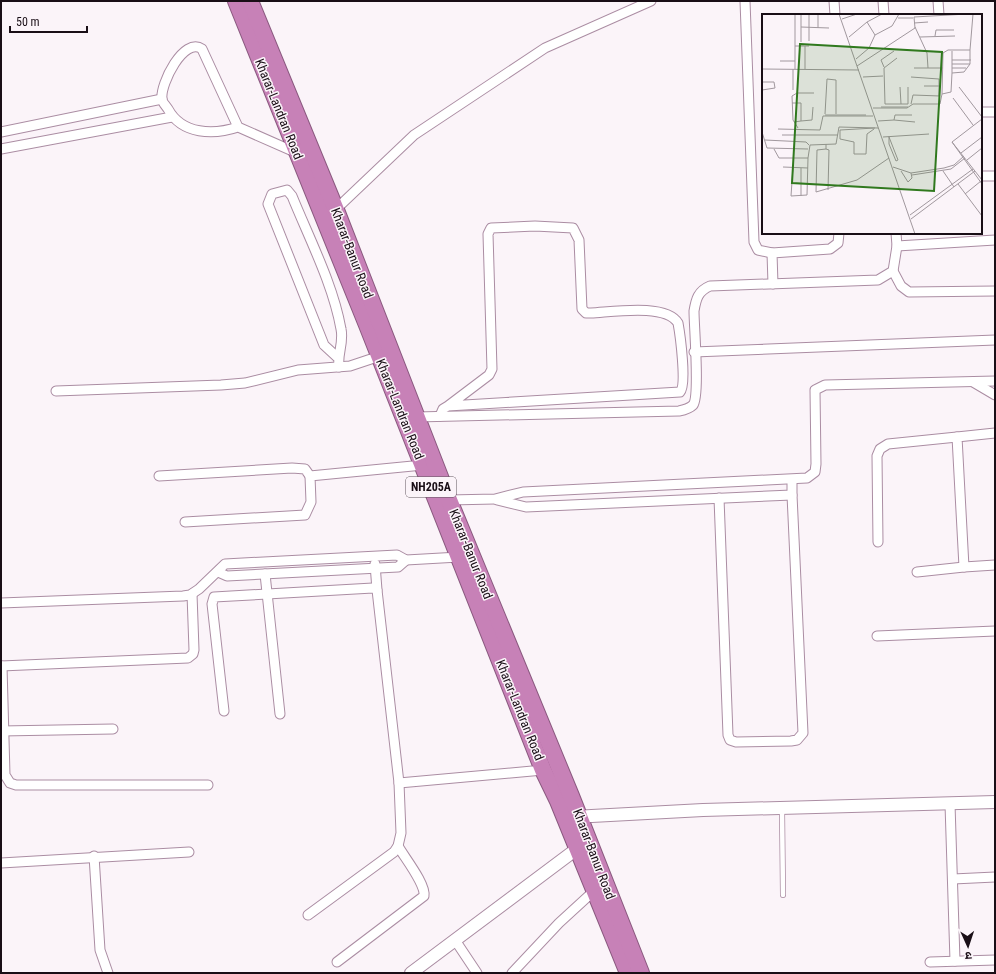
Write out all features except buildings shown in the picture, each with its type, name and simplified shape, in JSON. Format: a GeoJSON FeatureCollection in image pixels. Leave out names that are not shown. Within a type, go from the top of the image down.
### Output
{"type":"FeatureCollection","features":[{"type":"Feature","properties":{"kind":"highway","name":"Kharar-Landran Road"},"geometry":{"type":"LineString","coordinates":[[236,1],[297,153],[330,214],[380,356],[423,465],[436,483],[459,558],[543,770],[572,817],[583,846],[595,890],[628,973]]}},
{"type":"Feature","properties":{"kind":"highway","name":"Kharar-Banur Road"},"geometry":{"type":"LineString","coordinates":[[250,1],[330,214],[416,417],[436,483],[449,500],[572,817]]}},
{"type":"Feature","properties":{"kind":"highway","name":"Kharar-Banur Road"},"geometry":{"type":"LineString","coordinates":[[583,846],[642,973]]}},
{"type":"Feature","properties":{"kind":"street"},"geometry":{"type":"LineString","coordinates":[[330,214],[414,135],[545,48],[651,1]]}},
{"type":"Feature","properties":{"kind":"street"},"geometry":{"type":"LineString","coordinates":[[745,1],[754,242],[758,250],[772,253],[830,249],[838,243],[839,234]]}},
{"type":"Feature","properties":{"kind":"street"},"geometry":{"type":"LineString","coordinates":[[834,1],[835,14]]}},
{"type":"Feature","properties":{"kind":"street"},"geometry":{"type":"LineString","coordinates":[[883,1],[884,14]]}},
{"type":"Feature","properties":{"kind":"street"},"geometry":{"type":"LineString","coordinates":[[938,1],[939,14]]}},
{"type":"Feature","properties":{"kind":"street"},"geometry":{"type":"LineString","coordinates":[[238,127],[202,49],[199,47],[191,48],[175,60],[165,82],[162,99],[172,117],[187,128],[206,132],[224,131],[238,127],[297,153]]}},
{"type":"Feature","properties":{"kind":"street"},"geometry":{"type":"LineString","coordinates":[[1,132],[162,99]]}},
{"type":"Feature","properties":{"kind":"street"},"geometry":{"type":"LineString","coordinates":[[982,112],[995,112]]}},
{"type":"Feature","properties":{"kind":"street"},"geometry":{"type":"LineString","coordinates":[[1,148],[172,117]]}},
{"type":"Feature","properties":{"kind":"street"},"geometry":{"type":"LineString","coordinates":[[982,176],[995,176]]}},
{"type":"Feature","properties":{"kind":"street"},"geometry":{"type":"LineString","coordinates":[[337,357],[324,345],[268,204],[272,194],[280,190],[286,190],[292,196],[331,294],[342,329],[342,343],[337,357],[339,367]]}},
{"type":"Feature","properties":{"kind":"street"},"geometry":{"type":"LineString","coordinates":[[440,416],[443,409],[489,375],[492,369],[488,234],[491,228],[535,226],[573,228],[579,240],[582,309],[584,311],[591,313],[638,310],[654,311],[670,315],[675,318],[678,323],[683,382],[682,391],[678,393],[448,406]]}},
{"type":"Feature","properties":{"kind":"street"},"geometry":{"type":"LineString","coordinates":[[896,234],[897,246],[893,271],[901,286],[909,292],[995,291]]}},
{"type":"Feature","properties":{"kind":"street"},"geometry":{"type":"LineString","coordinates":[[897,246],[995,240]]}},
{"type":"Feature","properties":{"kind":"street"},"geometry":{"type":"LineString","coordinates":[[772,253],[773,284]]}},
{"type":"Feature","properties":{"kind":"street"},"geometry":{"type":"LineString","coordinates":[[416,417],[687,409],[693,404],[697,387],[694,352],[694,311],[696,299],[703,289],[710,286],[878,280],[893,271]]}},
{"type":"Feature","properties":{"kind":"street"},"geometry":{"type":"LineString","coordinates":[[694,352],[995,340]]}},
{"type":"Feature","properties":{"kind":"street"},"geometry":{"type":"LineString","coordinates":[[56,391],[245,383],[298,370],[339,367],[363,362],[380,356]]}},
{"type":"Feature","properties":{"kind":"street"},"geometry":{"type":"LineString","coordinates":[[449,500],[495,499],[523,492],[792,480],[807,478],[815,472],[816,464],[815,390],[817,388],[825,385],[995,381]]}},
{"type":"Feature","properties":{"kind":"street"},"geometry":{"type":"LineString","coordinates":[[972,382],[995,395]]}},
{"type":"Feature","properties":{"kind":"street"},"geometry":{"type":"LineString","coordinates":[[878,542],[878,456],[880,449],[888,444],[995,433]]}},
{"type":"Feature","properties":{"kind":"street"},"geometry":{"type":"LineString","coordinates":[[957,437],[964,567]]}},
{"type":"Feature","properties":{"kind":"street"},"geometry":{"type":"LineString","coordinates":[[310,476],[423,465]]}},
{"type":"Feature","properties":{"kind":"street"},"geometry":{"type":"LineString","coordinates":[[159,476],[292,468],[305,469],[310,476],[311,502],[305,515],[185,522]]}},
{"type":"Feature","properties":{"kind":"street"},"geometry":{"type":"LineString","coordinates":[[719,498],[728,735],[730,740],[736,742],[797,740],[803,733],[792,480]]}},
{"type":"Feature","properties":{"kind":"street"},"geometry":{"type":"LineString","coordinates":[[495,499],[526,507],[792,495]]}},
{"type":"Feature","properties":{"kind":"street"},"geometry":{"type":"LineString","coordinates":[[1,603],[183,596],[192,594],[213,574],[218,572],[225,564],[397,555],[406,560],[459,558]]}},
{"type":"Feature","properties":{"kind":"street"},"geometry":{"type":"LineString","coordinates":[[308,915],[394,852],[398,846],[401,823],[399,783],[374,556]]}},
{"type":"Feature","properties":{"kind":"street"},"geometry":{"type":"LineString","coordinates":[[218,572],[227,576],[398,567],[406,560]]}},
{"type":"Feature","properties":{"kind":"street"},"geometry":{"type":"LineString","coordinates":[[917,572],[995,565]]}},
{"type":"Feature","properties":{"kind":"street"},"geometry":{"type":"LineString","coordinates":[[265,574],[280,714]]}},
{"type":"Feature","properties":{"kind":"street"},"geometry":{"type":"LineString","coordinates":[[224,711],[212,600],[218,595],[373,588],[377,590]]}},
{"type":"Feature","properties":{"kind":"street"},"geometry":{"type":"LineString","coordinates":[[192,594],[194,650],[193,654],[188,658],[1,666],[2,731],[5,775],[10,783],[16,785],[208,785]]}},
{"type":"Feature","properties":{"kind":"street"},"geometry":{"type":"LineString","coordinates":[[877,636],[995,631]]}},
{"type":"Feature","properties":{"kind":"street"},"geometry":{"type":"LineString","coordinates":[[2,731],[113,729]]}},
{"type":"Feature","properties":{"kind":"street"},"geometry":{"type":"LineString","coordinates":[[399,783],[543,770]]}},
{"type":"Feature","properties":{"kind":"street"},"geometry":{"type":"LineString","coordinates":[[572,817],[782,808],[995,802]]}},
{"type":"Feature","properties":{"kind":"street"},"geometry":{"type":"LineString","coordinates":[[950,804],[955,961]]}},
{"type":"Feature","properties":{"kind":"street"},"geometry":{"type":"LineString","coordinates":[[338,962],[424,896],[423,888],[398,846]]}},
{"type":"Feature","properties":{"kind":"street"},"geometry":{"type":"LineString","coordinates":[[411,973],[583,846]]}},
{"type":"Feature","properties":{"kind":"street"},"geometry":{"type":"LineString","coordinates":[[1,862],[189,852]]}},
{"type":"Feature","properties":{"kind":"street"},"geometry":{"type":"LineString","coordinates":[[94,856],[100,950],[108,973]]}},
{"type":"Feature","properties":{"kind":"street"},"geometry":{"type":"LineString","coordinates":[[953,879],[995,877]]}},
{"type":"Feature","properties":{"kind":"street"},"geometry":{"type":"LineString","coordinates":[[512,973],[559,922],[595,890]]}},
{"type":"Feature","properties":{"kind":"street"},"geometry":{"type":"LineString","coordinates":[[456,940],[477,973]]}},
{"type":"Feature","properties":{"kind":"street"},"geometry":{"type":"LineString","coordinates":[[930,962],[995,960]]}},
{"type":"Feature","properties":{"kind":"lane"},"geometry":{"type":"LineString","coordinates":[[782,808],[783,895]]}}]}
